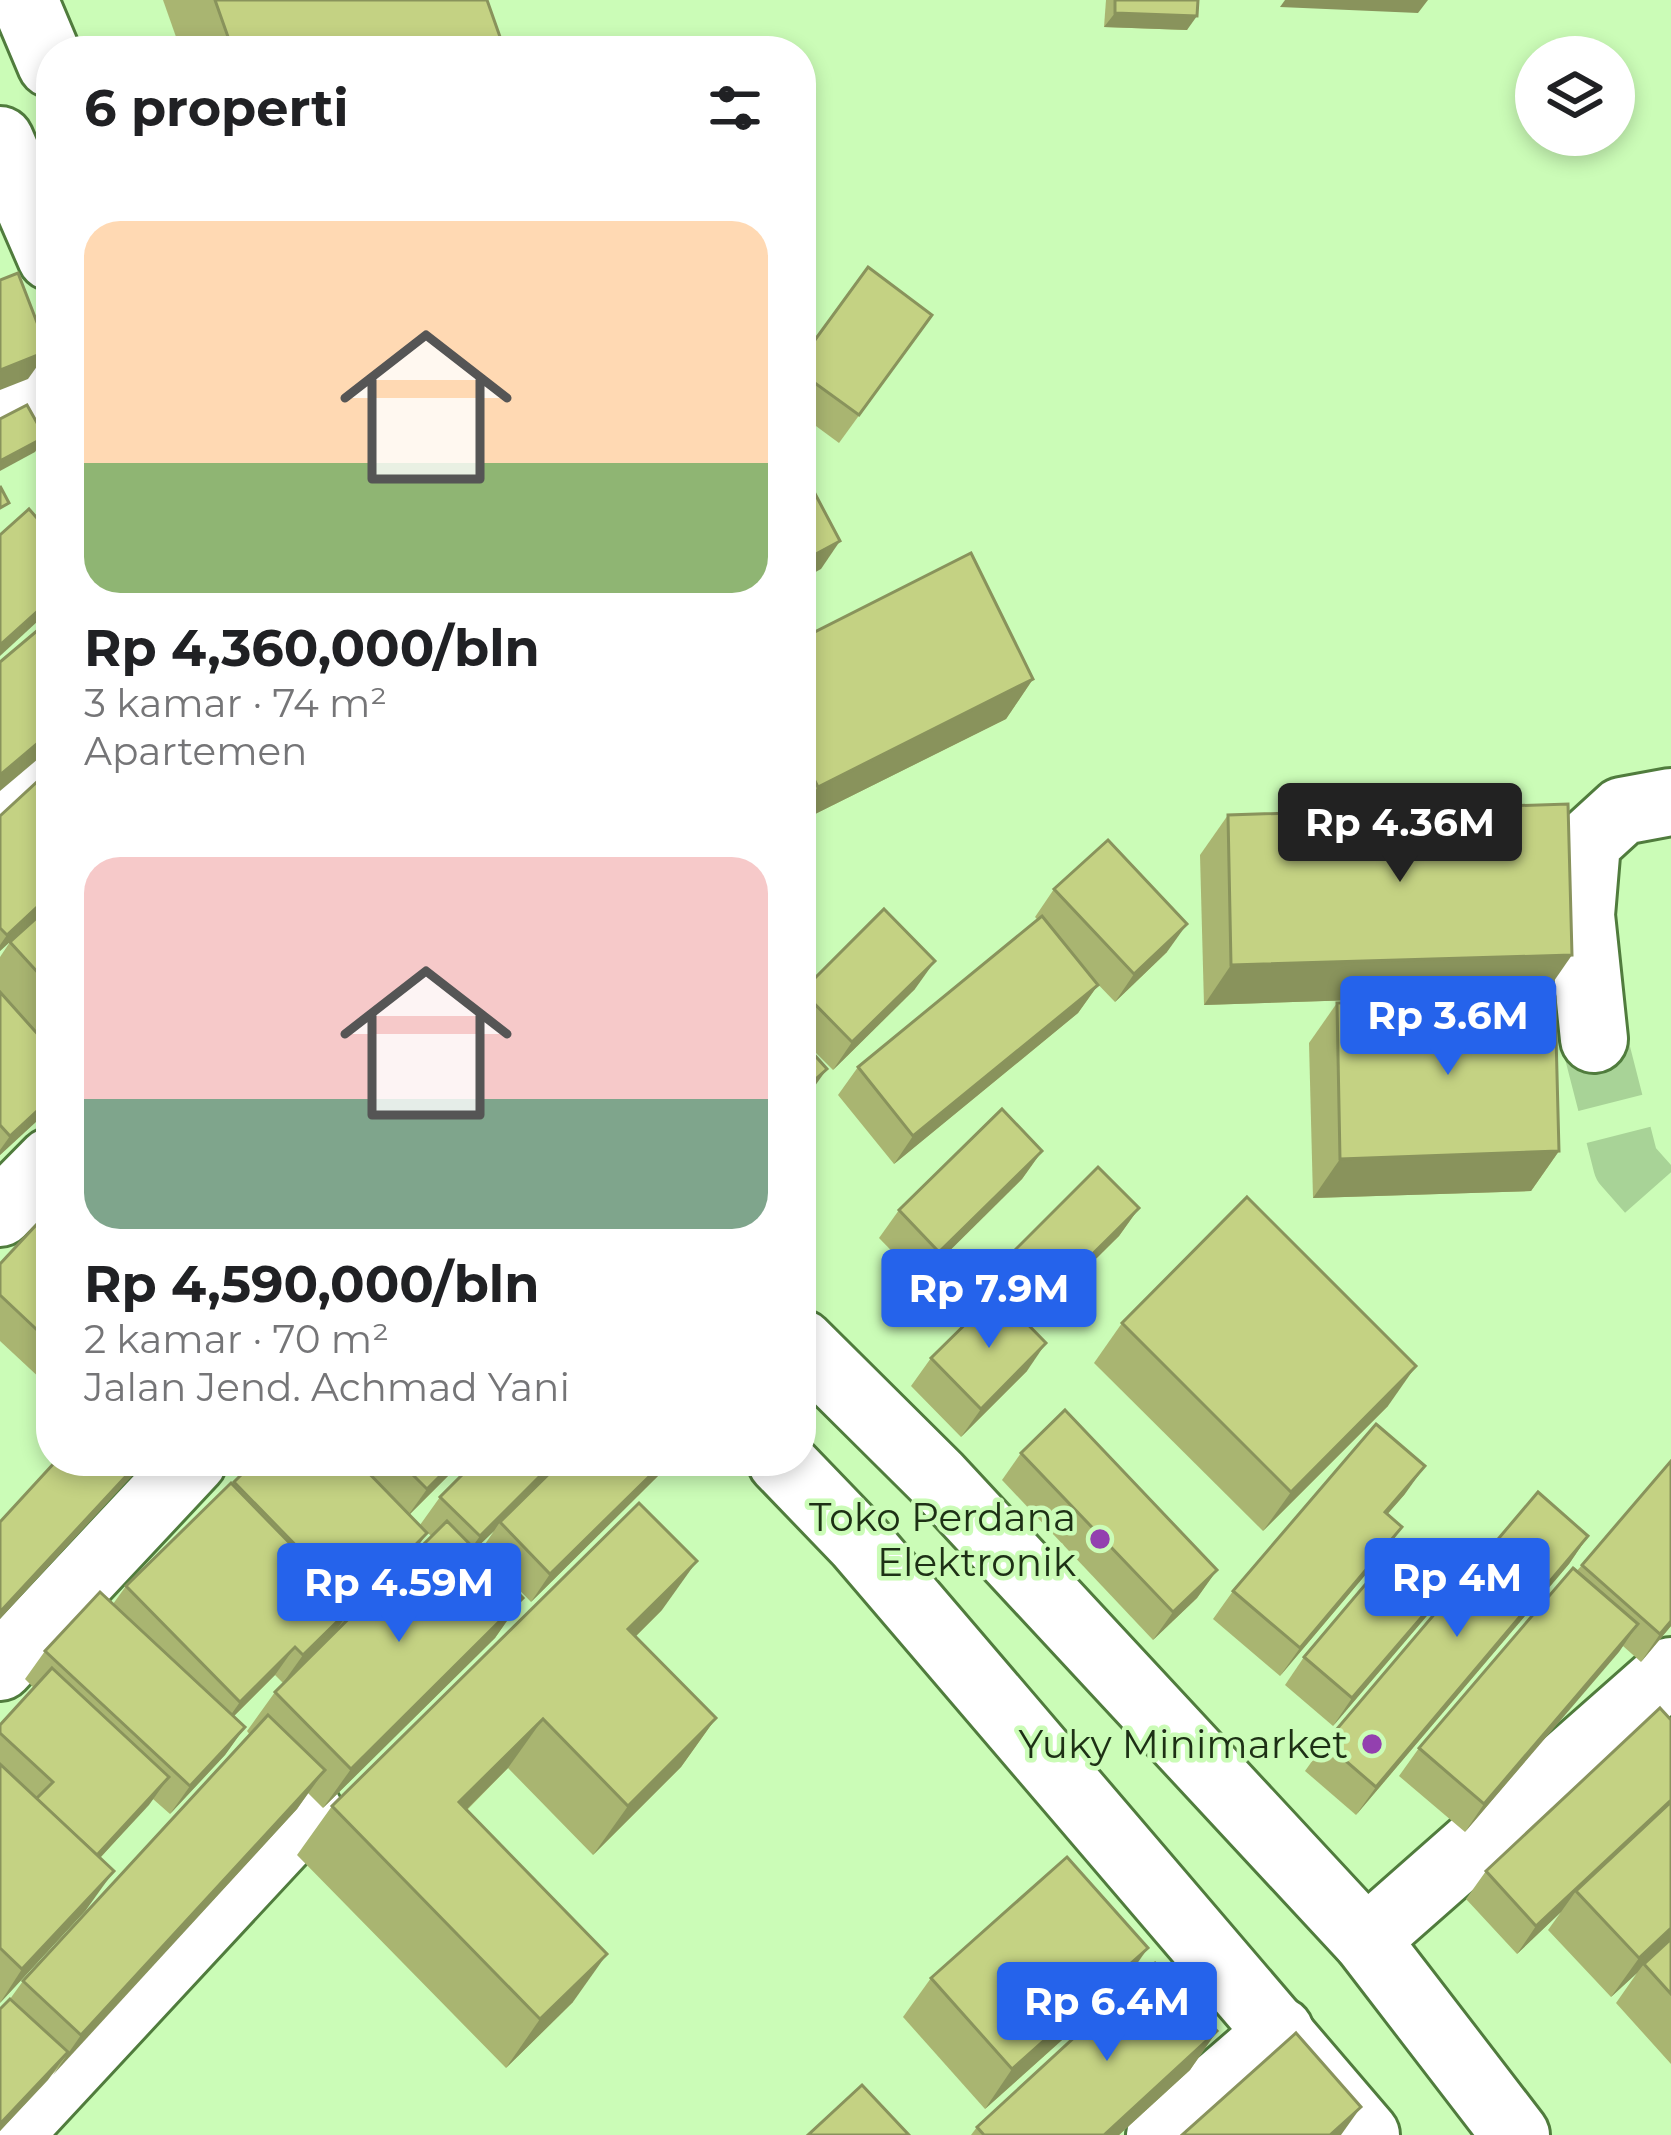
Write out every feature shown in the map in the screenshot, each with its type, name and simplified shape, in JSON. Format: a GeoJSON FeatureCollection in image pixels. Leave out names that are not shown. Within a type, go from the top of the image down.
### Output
{"type":"FeatureCollection","features":[{"type":"Feature","properties":{"kind":"street"},"geometry":{"type":"LineString","coordinates":[[24,0],[39,36]]}},
{"type":"Feature","properties":{"kind":"street"},"geometry":{"type":"LineString","coordinates":[[0,140],[36,223]]}},
{"type":"Feature","properties":{"kind":"street"},"geometry":{"type":"LineString","coordinates":[[0,418],[36,400]]}},
{"type":"Feature","properties":{"kind":"street"},"geometry":{"type":"LineString","coordinates":[[0,802],[36,775]]}},
{"type":"Feature","properties":{"kind":"street"},"geometry":{"type":"LineString","coordinates":[[1594,1039],[1581,915],[1587,843],[1622,811],[1671,802]]}},
{"type":"Feature","properties":{"kind":"street"},"geometry":{"type":"LineString","coordinates":[[0,1213],[36,1176]]}},
{"type":"Feature","properties":{"kind":"street"},"geometry":{"type":"LineString","coordinates":[[816,1358],[937,1478],[1366,1940],[1516,2135]]}},
{"type":"Feature","properties":{"kind":"street"},"geometry":{"type":"LineString","coordinates":[[0,1667],[179,1476]]}},
{"type":"Feature","properties":{"kind":"street"},"geometry":{"type":"LineString","coordinates":[[795,1476],[859,1542],[1366,2135]]}},
{"type":"Feature","properties":{"kind":"street"},"geometry":{"type":"LineString","coordinates":[[1366,1940],[1671,1671]]}},
{"type":"Feature","properties":{"kind":"street"},"geometry":{"type":"LineString","coordinates":[[8,2135],[309,1811]]}},
{"type":"Feature","properties":{"kind":"street"},"geometry":{"type":"LineString","coordinates":[[1160,2135],[1280,2031]]}},
{"type":"Feature","properties":{"kind":"building"},"geometry":{"type":"Polygon","coordinates":[[[215,0],[487,0],[500,36],[228,36],[215,0]]]}},
{"type":"Feature","properties":{"kind":"building"},"geometry":{"type":"Polygon","coordinates":[[[1115,0],[1198,0],[1197,16],[1115,13],[1115,0]]]}},
{"type":"Feature","properties":{"kind":"building"},"geometry":{"type":"Polygon","coordinates":[[[868,267],[932,315],[859,415],[816,384],[816,338],[868,267]]]}},
{"type":"Feature","properties":{"kind":"building"},"geometry":{"type":"Polygon","coordinates":[[[18,273],[36,320],[36,356],[0,370],[0,280],[18,273]]]}},
{"type":"Feature","properties":{"kind":"building"},"geometry":{"type":"Polygon","coordinates":[[[27,405],[36,421],[36,442],[0,461],[0,419],[27,405]]]}},
{"type":"Feature","properties":{"kind":"building"},"geometry":{"type":"Polygon","coordinates":[[[0,486],[9,503],[0,508],[0,486]]]}},
{"type":"Feature","properties":{"kind":"building"},"geometry":{"type":"Polygon","coordinates":[[[816,496],[840,541],[816,554],[816,496]]]}},
{"type":"Feature","properties":{"kind":"building"},"geometry":{"type":"Polygon","coordinates":[[[29,509],[36,517],[36,613],[0,645],[0,535],[29,509]]]}},
{"type":"Feature","properties":{"kind":"building"},"geometry":{"type":"Polygon","coordinates":[[[971,553],[1033,679],[818,787],[816,631],[971,553]]]}},
{"type":"Feature","properties":{"kind":"building"},"geometry":{"type":"Polygon","coordinates":[[[36,632],[36,745],[0,775],[0,662],[36,632]]]}},
{"type":"Feature","properties":{"kind":"building"},"geometry":{"type":"Polygon","coordinates":[[[36,783],[36,908],[7,935],[0,928],[0,816],[36,783]]]}},
{"type":"Feature","properties":{"kind":"building"},"geometry":{"type":"Polygon","coordinates":[[[1568,804],[1572,955],[1231,965],[1228,815],[1568,804]]]}},
{"type":"Feature","properties":{"kind":"building"},"geometry":{"type":"Polygon","coordinates":[[[1108,840],[1187,924],[1134,974],[1054,889],[1108,840]]]}},
{"type":"Feature","properties":{"kind":"building"},"geometry":{"type":"Polygon","coordinates":[[[884,909],[935,961],[852,1042],[816,1005],[816,977],[884,909]]]}},
{"type":"Feature","properties":{"kind":"building"},"geometry":{"type":"Polygon","coordinates":[[[1042,916],[1098,985],[913,1136],[858,1067],[1042,916]]]}},
{"type":"Feature","properties":{"kind":"building"},"geometry":{"type":"Polygon","coordinates":[[[36,919],[36,971],[10,942],[36,919]]]}},
{"type":"Feature","properties":{"kind":"building"},"geometry":{"type":"Polygon","coordinates":[[[0,992],[36,1032],[36,1112],[10,1136],[0,1125],[0,992]]]}},
{"type":"Feature","properties":{"kind":"building"},"geometry":{"type":"Polygon","coordinates":[[[1555,997],[1559,1151],[1340,1159],[1337,1003],[1555,997]]]}},
{"type":"Feature","properties":{"kind":"building"},"geometry":{"type":"Polygon","coordinates":[[[816,1057],[827,1069],[816,1079],[816,1057]]]}},
{"type":"Feature","properties":{"kind":"building"},"geometry":{"type":"Polygon","coordinates":[[[1002,1109],[1042,1151],[939,1252],[899,1210],[1002,1109]]]}},
{"type":"Feature","properties":{"kind":"building"},"geometry":{"type":"Polygon","coordinates":[[[1098,1167],[1139,1208],[1036,1310],[996,1269],[1098,1167]]]}},
{"type":"Feature","properties":{"kind":"building"},"geometry":{"type":"Polygon","coordinates":[[[1247,1197],[1416,1366],[1291,1492],[1122,1323],[1247,1197]]]}},
{"type":"Feature","properties":{"kind":"building"},"geometry":{"type":"Polygon","coordinates":[[[36,1225],[36,1329],[0,1295],[0,1264],[36,1225]]]}},
{"type":"Feature","properties":{"kind":"building"},"geometry":{"type":"Polygon","coordinates":[[[997,1293],[1046,1343],[981,1409],[931,1358],[997,1293]]]}},
{"type":"Feature","properties":{"kind":"building"},"geometry":{"type":"Polygon","coordinates":[[[1065,1410],[1217,1570],[1173,1612],[1021,1453],[1065,1410]]]}},
{"type":"Feature","properties":{"kind":"building"},"geometry":{"type":"Polygon","coordinates":[[[1376,1424],[1425,1466],[1385,1512],[1402,1527],[1300,1648],[1233,1591],[1376,1424]]]}},
{"type":"Feature","properties":{"kind":"building"},"geometry":{"type":"Polygon","coordinates":[[[1671,1461],[1671,1621],[1660,1634],[1582,1565],[1671,1461]]]}},
{"type":"Feature","properties":{"kind":"building"},"geometry":{"type":"Polygon","coordinates":[[[42,1476],[126,1476],[0,1612],[0,1522],[42,1476]]]}},
{"type":"Feature","properties":{"kind":"building"},"geometry":{"type":"Polygon","coordinates":[[[240,1476],[372,1476],[427,1533],[355,1606],[234,1482],[240,1476]]]}},
{"type":"Feature","properties":{"kind":"building"},"geometry":{"type":"Polygon","coordinates":[[[414,1476],[440,1476],[427,1489],[414,1476]]]}},
{"type":"Feature","properties":{"kind":"building"},"geometry":{"type":"Polygon","coordinates":[[[461,1476],[540,1476],[480,1536],[440,1497],[461,1476]]]}},
{"type":"Feature","properties":{"kind":"building"},"geometry":{"type":"Polygon","coordinates":[[[547,1476],[650,1476],[550,1574],[500,1522],[547,1476]]]}},
{"type":"Feature","properties":{"kind":"building"},"geometry":{"type":"Polygon","coordinates":[[[231,1483],[352,1607],[303,1655],[295,1647],[240,1702],[126,1586],[231,1483]]]}},
{"type":"Feature","properties":{"kind":"building"},"geometry":{"type":"Polygon","coordinates":[[[1538,1492],[1588,1536],[1376,1787],[1325,1743],[1538,1492]]]}},
{"type":"Feature","properties":{"kind":"building"},"geometry":{"type":"Polygon","coordinates":[[[639,1503],[697,1561],[628,1629],[716,1718],[628,1806],[543,1719],[459,1802],[607,1954],[540,2019],[332,1806],[639,1503]]]}},
{"type":"Feature","properties":{"kind":"building"},"geometry":{"type":"Polygon","coordinates":[[[447,1521],[523,1598],[351,1769],[275,1692],[447,1521]]]}},
{"type":"Feature","properties":{"kind":"building"},"geometry":{"type":"Polygon","coordinates":[[[1402,1541],[1451,1583],[1352,1698],[1304,1657],[1402,1541]]]}},
{"type":"Feature","properties":{"kind":"building"},"geometry":{"type":"Polygon","coordinates":[[[1573,1568],[1638,1624],[1484,1804],[1419,1748],[1573,1568]]]}},
{"type":"Feature","properties":{"kind":"building"},"geometry":{"type":"Polygon","coordinates":[[[100,1592],[245,1727],[190,1786],[45,1651],[100,1592]]]}},
{"type":"Feature","properties":{"kind":"building"},"geometry":{"type":"Polygon","coordinates":[[[52,1668],[169,1777],[97,1855],[36,1799],[53,1782],[0,1733],[0,1725],[52,1668]]]}},
{"type":"Feature","properties":{"kind":"building"},"geometry":{"type":"Polygon","coordinates":[[[1660,1708],[1671,1720],[1671,1800],[1536,1926],[1486,1871],[1660,1708]]]}},
{"type":"Feature","properties":{"kind":"building"},"geometry":{"type":"Polygon","coordinates":[[[268,1715],[325,1770],[81,2035],[23,1981],[268,1715]]]}},
{"type":"Feature","properties":{"kind":"building"},"geometry":{"type":"Polygon","coordinates":[[[0,1764],[114,1871],[22,1969],[0,1948],[0,1764]]]}},
{"type":"Feature","properties":{"kind":"building"},"geometry":{"type":"Polygon","coordinates":[[[1671,1802],[1671,1928],[1639,1958],[1576,1891],[1671,1802]]]}},
{"type":"Feature","properties":{"kind":"building"},"geometry":{"type":"Polygon","coordinates":[[[1067,1857],[1148,1948],[1012,2069],[931,1978],[1067,1857]]]}},
{"type":"Feature","properties":{"kind":"building"},"geometry":{"type":"Polygon","coordinates":[[[1671,1939],[1671,1994],[1644,1964],[1671,1939]]]}},
{"type":"Feature","properties":{"kind":"building"},"geometry":{"type":"Polygon","coordinates":[[[1155,1963],[1217,2031],[1104,2135],[984,2135],[977,2127],[1155,1963]]]}},
{"type":"Feature","properties":{"kind":"building"},"geometry":{"type":"Polygon","coordinates":[[[10,1999],[68,2052],[0,2124],[0,2009],[10,1999]]]}},
{"type":"Feature","properties":{"kind":"building"},"geometry":{"type":"Polygon","coordinates":[[[1296,2033],[1361,2107],[1330,2135],[1182,2135],[1296,2033]]]}},
{"type":"Feature","properties":{"kind":"building"},"geometry":{"type":"Polygon","coordinates":[[[862,2085],[909,2135],[808,2135],[862,2085]]]}},
{"type":"Feature","properties":{"kind":"tunnel"},"geometry":{"type":"LineString","coordinates":[[1594,1039],[1626,1164],[1671,1215]]}},
{"type":"Feature","properties":{"kind":"place","name":"Toko Perdana Elektronik"},"geometry":{"type":"Point","coordinates":[1100,1539]}},
{"type":"Feature","properties":{"kind":"place","name":"Yuky Minimarket"},"geometry":{"type":"Point","coordinates":[1372,1744]}}]}
